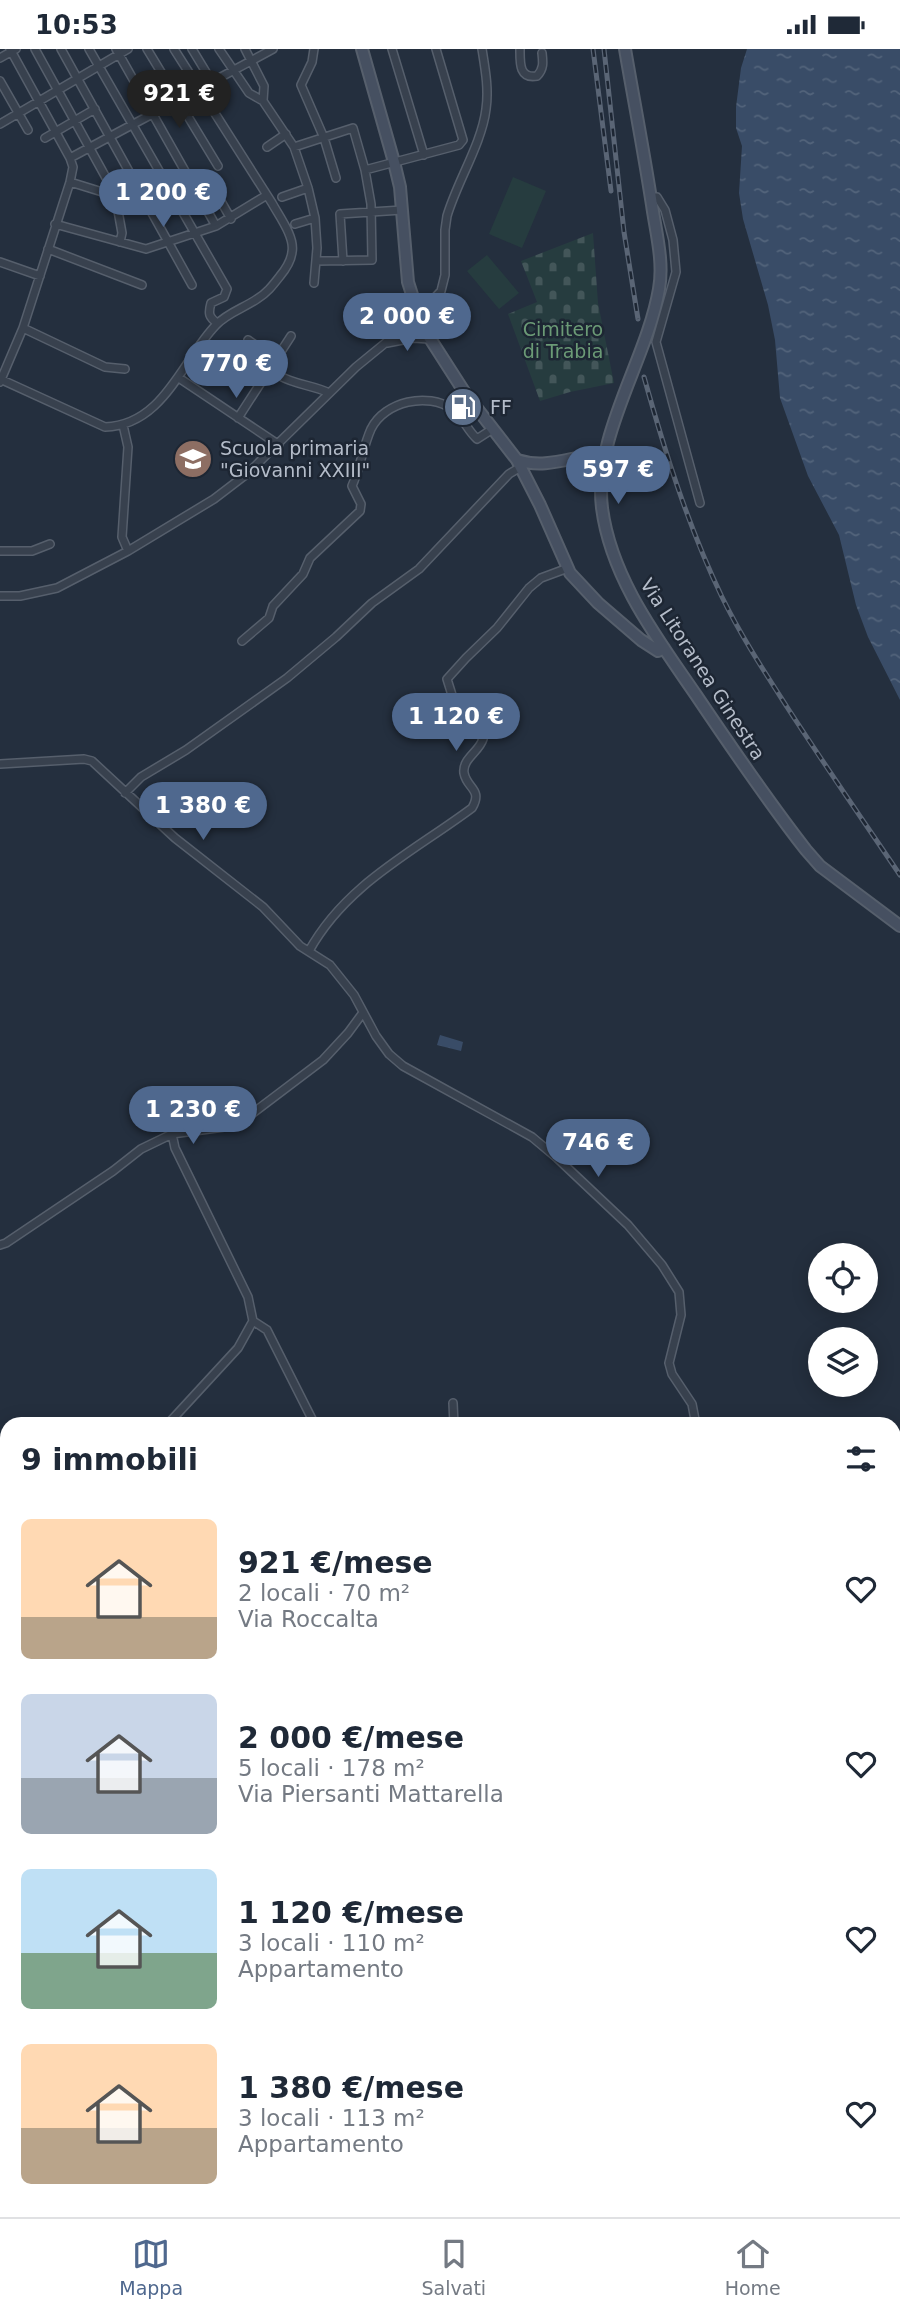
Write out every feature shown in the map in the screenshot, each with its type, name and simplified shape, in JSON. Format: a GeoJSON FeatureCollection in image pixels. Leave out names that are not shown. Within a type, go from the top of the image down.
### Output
{"type":"FeatureCollection","features":[{"type":"Feature","properties":{"kind":"main road"},"geometry":{"type":"LineString","coordinates":[[362,49],[394,162],[402,210],[408,280],[418,317],[491,430],[518,464],[568,568],[598,603],[640,640],[658,651],[664,648]]}},
{"type":"Feature","properties":{"kind":"main road","name":"Via Litoranea Ginestra"},"geometry":{"type":"LineString","coordinates":[[625,49],[651,197],[659,254],[660,286],[604,454],[602,506],[616,564],[634,601],[664,648],[806,850],[820,866],[900,926]]}},
{"type":"Feature","properties":{"kind":"main road"},"geometry":{"type":"LineString","coordinates":[[518,464],[552,464],[604,454]]}},
{"type":"Feature","properties":{"kind":"street"},"geometry":{"type":"LineString","coordinates":[[35,49],[115,194],[122,233],[120,242]]}},
{"type":"Feature","properties":{"kind":"street"},"geometry":{"type":"LineString","coordinates":[[61,49],[192,285]]}},
{"type":"Feature","properties":{"kind":"street"},"geometry":{"type":"LineString","coordinates":[[89,49],[227,289],[224,296],[211,303],[210,318],[217,323]]}},
{"type":"Feature","properties":{"kind":"street"},"geometry":{"type":"LineString","coordinates":[[0,124],[99,67],[118,52],[128,49]]}},
{"type":"Feature","properties":{"kind":"street"},"geometry":{"type":"LineString","coordinates":[[147,49],[218,166]]}},
{"type":"Feature","properties":{"kind":"street"},"geometry":{"type":"LineString","coordinates":[[0,58],[13,50],[73,167],[23,328],[0,380],[105,427],[122,425],[154,407],[179,379],[217,323],[269,290],[289,261],[292,245],[267,195],[174,49]]}},
{"type":"Feature","properties":{"kind":"street"},"geometry":{"type":"LineString","coordinates":[[192,49],[212,82]]}},
{"type":"Feature","properties":{"kind":"street"},"geometry":{"type":"LineString","coordinates":[[219,49],[250,93],[263,100],[294,147],[315,218],[314,283]]}},
{"type":"Feature","properties":{"kind":"street"},"geometry":{"type":"LineString","coordinates":[[245,49],[264,86],[263,100]]}},
{"type":"Feature","properties":{"kind":"street"},"geometry":{"type":"LineString","coordinates":[[221,77],[273,49]]}},
{"type":"Feature","properties":{"kind":"street"},"geometry":{"type":"LineString","coordinates":[[314,49],[312,62],[301,85],[324,138],[337,178]]}},
{"type":"Feature","properties":{"kind":"street"},"geometry":{"type":"LineString","coordinates":[[392,49],[424,155]]}},
{"type":"Feature","properties":{"kind":"street"},"geometry":{"type":"LineString","coordinates":[[365,170],[459,145],[463,140],[436,49]]}},
{"type":"Feature","properties":{"kind":"street"},"geometry":{"type":"LineString","coordinates":[[0,596],[20,596],[57,588],[128,551],[214,499],[279,445],[329,393],[383,344],[418,317],[441,291],[445,275],[444,230],[447,216],[484,120],[487,96],[482,49]]}},
{"type":"Feature","properties":{"kind":"street"},"geometry":{"type":"LineString","coordinates":[[520,49],[520,66],[523,73],[533,77],[541,72],[542,53]]}},
{"type":"Feature","properties":{"kind":"street"},"geometry":{"type":"LineString","coordinates":[[118,52],[216,226]]}},
{"type":"Feature","properties":{"kind":"street"},"geometry":{"type":"LineString","coordinates":[[0,81],[28,130]]}},
{"type":"Feature","properties":{"kind":"street"},"geometry":{"type":"LineString","coordinates":[[70,158],[198,89]]}},
{"type":"Feature","properties":{"kind":"street"},"geometry":{"type":"LineString","coordinates":[[45,138],[95,109]]}},
{"type":"Feature","properties":{"kind":"street"},"geometry":{"type":"LineString","coordinates":[[294,147],[353,128],[365,170],[371,212],[372,260],[316,261]]}},
{"type":"Feature","properties":{"kind":"street"},"geometry":{"type":"LineString","coordinates":[[267,147],[286,134]]}},
{"type":"Feature","properties":{"kind":"street"},"geometry":{"type":"LineString","coordinates":[[206,175],[231,219]]}},
{"type":"Feature","properties":{"kind":"street"},"geometry":{"type":"LineString","coordinates":[[70,182],[115,194]]}},
{"type":"Feature","properties":{"kind":"street"},"geometry":{"type":"LineString","coordinates":[[282,197],[308,188]]}},
{"type":"Feature","properties":{"kind":"street"},"geometry":{"type":"LineString","coordinates":[[55,224],[146,250],[216,226],[267,195]]}},
{"type":"Feature","properties":{"kind":"street"},"geometry":{"type":"LineString","coordinates":[[651,197],[657,197],[666,210],[673,240],[676,272],[656,342],[700,503]]}},
{"type":"Feature","properties":{"kind":"street"},"geometry":{"type":"LineString","coordinates":[[343,261],[340,214],[402,210]]}},
{"type":"Feature","properties":{"kind":"street"},"geometry":{"type":"LineString","coordinates":[[295,224],[315,218]]}},
{"type":"Feature","properties":{"kind":"street"},"geometry":{"type":"LineString","coordinates":[[48,249],[142,285]]}},
{"type":"Feature","properties":{"kind":"street"},"geometry":{"type":"LineString","coordinates":[[0,262],[40,276]]}},
{"type":"Feature","properties":{"kind":"street"},"geometry":{"type":"LineString","coordinates":[[23,328],[106,367],[125,369]]}},
{"type":"Feature","properties":{"kind":"street"},"geometry":{"type":"LineString","coordinates":[[238,418],[290,336]]}},
{"type":"Feature","properties":{"kind":"street"},"geometry":{"type":"LineString","coordinates":[[383,344],[413,338],[430,339]]}},
{"type":"Feature","properties":{"kind":"street"},"geometry":{"type":"LineString","coordinates":[[248,340],[276,359]]}},
{"type":"Feature","properties":{"kind":"street"},"geometry":{"type":"LineString","coordinates":[[280,376],[293,383],[317,387],[329,393]]}},
{"type":"Feature","properties":{"kind":"street"},"geometry":{"type":"LineString","coordinates":[[179,379],[279,445]]}},
{"type":"Feature","properties":{"kind":"street"},"geometry":{"type":"LineString","coordinates":[[242,641],[269,618],[273,606],[303,574],[310,558],[360,511],[361,504],[352,486],[371,429],[391,409],[416,400],[433,402],[454,411],[477,439],[491,430]]}},
{"type":"Feature","properties":{"kind":"street"},"geometry":{"type":"LineString","coordinates":[[122,425],[128,447],[122,537],[128,551]]}},
{"type":"Feature","properties":{"kind":"street"},"geometry":{"type":"LineString","coordinates":[[125,793],[141,777],[187,750],[287,678],[336,638],[372,603],[419,569],[518,464]]}},
{"type":"Feature","properties":{"kind":"street"},"geometry":{"type":"LineString","coordinates":[[0,551],[32,551],[50,544]]}},
{"type":"Feature","properties":{"kind":"street"},"geometry":{"type":"LineString","coordinates":[[309,951],[320,931],[343,904],[377,873],[472,808],[476,802],[476,793],[466,780],[464,770],[465,764],[482,744],[483,739],[452,695],[447,680],[497,628],[529,588],[541,578],[568,568]]}},
{"type":"Feature","properties":{"kind":"street"},"geometry":{"type":"LineString","coordinates":[[0,764],[84,759],[92,761],[175,838],[263,907],[293,939],[330,964],[354,995],[362,1014],[389,1054],[403,1066],[532,1137],[558,1158],[628,1225],[662,1265],[679,1292],[681,1315],[669,1363],[672,1374],[692,1404],[694,1417]]}},
{"type":"Feature","properties":{"kind":"street"},"geometry":{"type":"LineString","coordinates":[[0,1245],[113,1171],[141,1149],[172,1134],[224,1127],[253,1113],[323,1060],[362,1014]]}},
{"type":"Feature","properties":{"kind":"street"},"geometry":{"type":"LineString","coordinates":[[172,1134],[175,1147],[248,1297],[253,1321],[238,1348],[174,1417]]}},
{"type":"Feature","properties":{"kind":"street"},"geometry":{"type":"LineString","coordinates":[[253,1321],[267,1330],[311,1417]]}},
{"type":"Feature","properties":{"kind":"street"},"geometry":{"type":"LineString","coordinates":[[453,1403],[454,1417]]}},
{"type":"Feature","properties":{"kind":"green space"},"geometry":{"type":"Polygon","coordinates":[[[513,177],[546,191],[522,248],[489,234],[513,177]]]}},
{"type":"Feature","properties":{"kind":"green space","name":"Cimitero di Trabia"},"geometry":{"type":"Polygon","coordinates":[[[593,233],[598,303],[614,383],[540,401],[508,314],[537,302],[521,261],[593,233]]]}},
{"type":"Feature","properties":{"kind":"green space"},"geometry":{"type":"Polygon","coordinates":[[[487,255],[519,293],[499,309],[467,271],[487,255]]]}},
{"type":"Feature","properties":{"kind":"water"},"geometry":{"type":"Polygon","coordinates":[[[747,49],[900,49],[900,700],[868,637],[856,605],[839,535],[808,476],[780,398],[775,340],[768,305],[743,219],[739,193],[742,146],[736,128],[736,107],[741,68],[747,49]]]}},
{"type":"Feature","properties":{"kind":"water"},"geometry":{"type":"Polygon","coordinates":[[[440,1035],[463,1042],[461,1051],[437,1045],[440,1035]]]}},
{"type":"Feature","properties":{"kind":"railway"},"geometry":{"type":"LineString","coordinates":[[593,49],[611,191]]}},
{"type":"Feature","properties":{"kind":"railway"},"geometry":{"type":"LineString","coordinates":[[604,49],[624,232],[638,319]]}},
{"type":"Feature","properties":{"kind":"railway"},"geometry":{"type":"LineString","coordinates":[[644,377],[688,516],[729,611],[787,707],[900,875]]}},
{"type":"Feature","properties":{"kind":"place","name":"FF"},"geometry":{"type":"Point","coordinates":[463,407]}},
{"type":"Feature","properties":{"kind":"place","name":"Scuola primaria \"Giovanni XXIII\""},"geometry":{"type":"Point","coordinates":[193,459]}}]}
